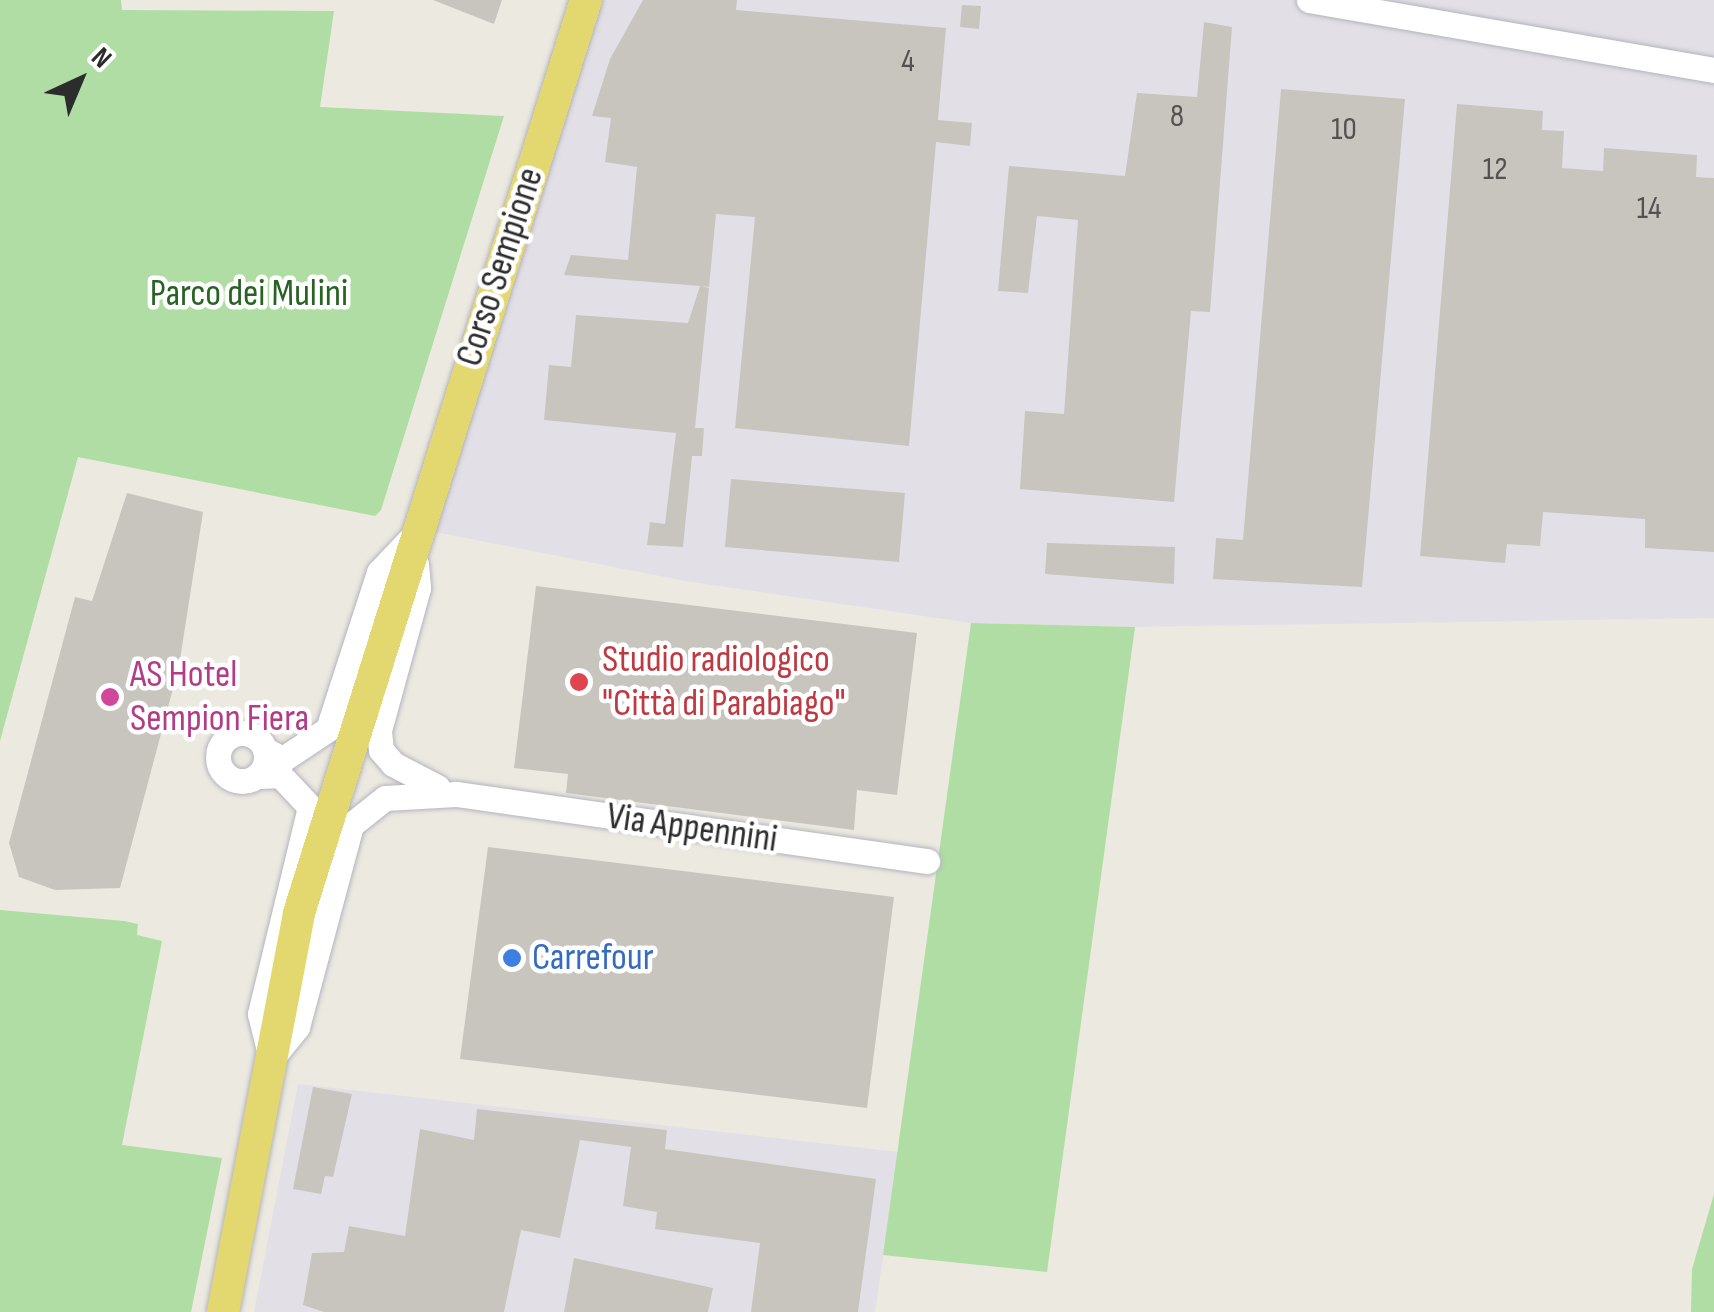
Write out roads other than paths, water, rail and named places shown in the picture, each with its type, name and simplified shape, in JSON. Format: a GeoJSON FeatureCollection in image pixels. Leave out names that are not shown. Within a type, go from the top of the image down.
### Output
{"type":"FeatureCollection","features":[{"type":"Feature","properties":{"kind":"main road","name":"Corso Sempione"},"geometry":{"type":"LineString","coordinates":[[223,1312],[304,894],[414,534],[586,0]]}},
{"type":"Feature","properties":{"kind":"street"},"geometry":{"type":"LineString","coordinates":[[1309,0],[1456,13],[1714,70]]}},
{"type":"Feature","properties":{"kind":"street","name":"Corso Sempione"},"geometry":{"type":"LineString","coordinates":[[271,1059],[260,1014],[310,807],[280,775],[242,781],[227,776],[220,747],[245,733],[283,759],[328,729],[379,572],[414,534]]}},
{"type":"Feature","properties":{"kind":"street","name":"Via Appennini"},"geometry":{"type":"LineString","coordinates":[[414,534],[418,588],[379,731],[381,750],[415,779],[456,794]]}},
{"type":"Feature","properties":{"kind":"street"},"geometry":{"type":"LineString","coordinates":[[257,776],[265,750]]}},
{"type":"Feature","properties":{"kind":"street","name":"Via Appennini"},"geometry":{"type":"LineString","coordinates":[[271,1059],[297,1027],[351,825],[386,798],[456,794],[927,861]]}},
{"type":"Feature","properties":{"kind":"place","name":"Studio radiologico \"Città di Parabiago\""},"geometry":{"type":"Point","coordinates":[579,682]}},
{"type":"Feature","properties":{"kind":"place","name":"AS Hotel Sempion Fiera"},"geometry":{"type":"Point","coordinates":[110,697]}},
{"type":"Feature","properties":{"kind":"place","name":"Carrefour"},"geometry":{"type":"Point","coordinates":[512,958]}},
{"type":"Feature","properties":{"kind":"park label","name":"Parco dei Mulini"},"geometry":{"type":"Point","coordinates":[249,294]}}]}
